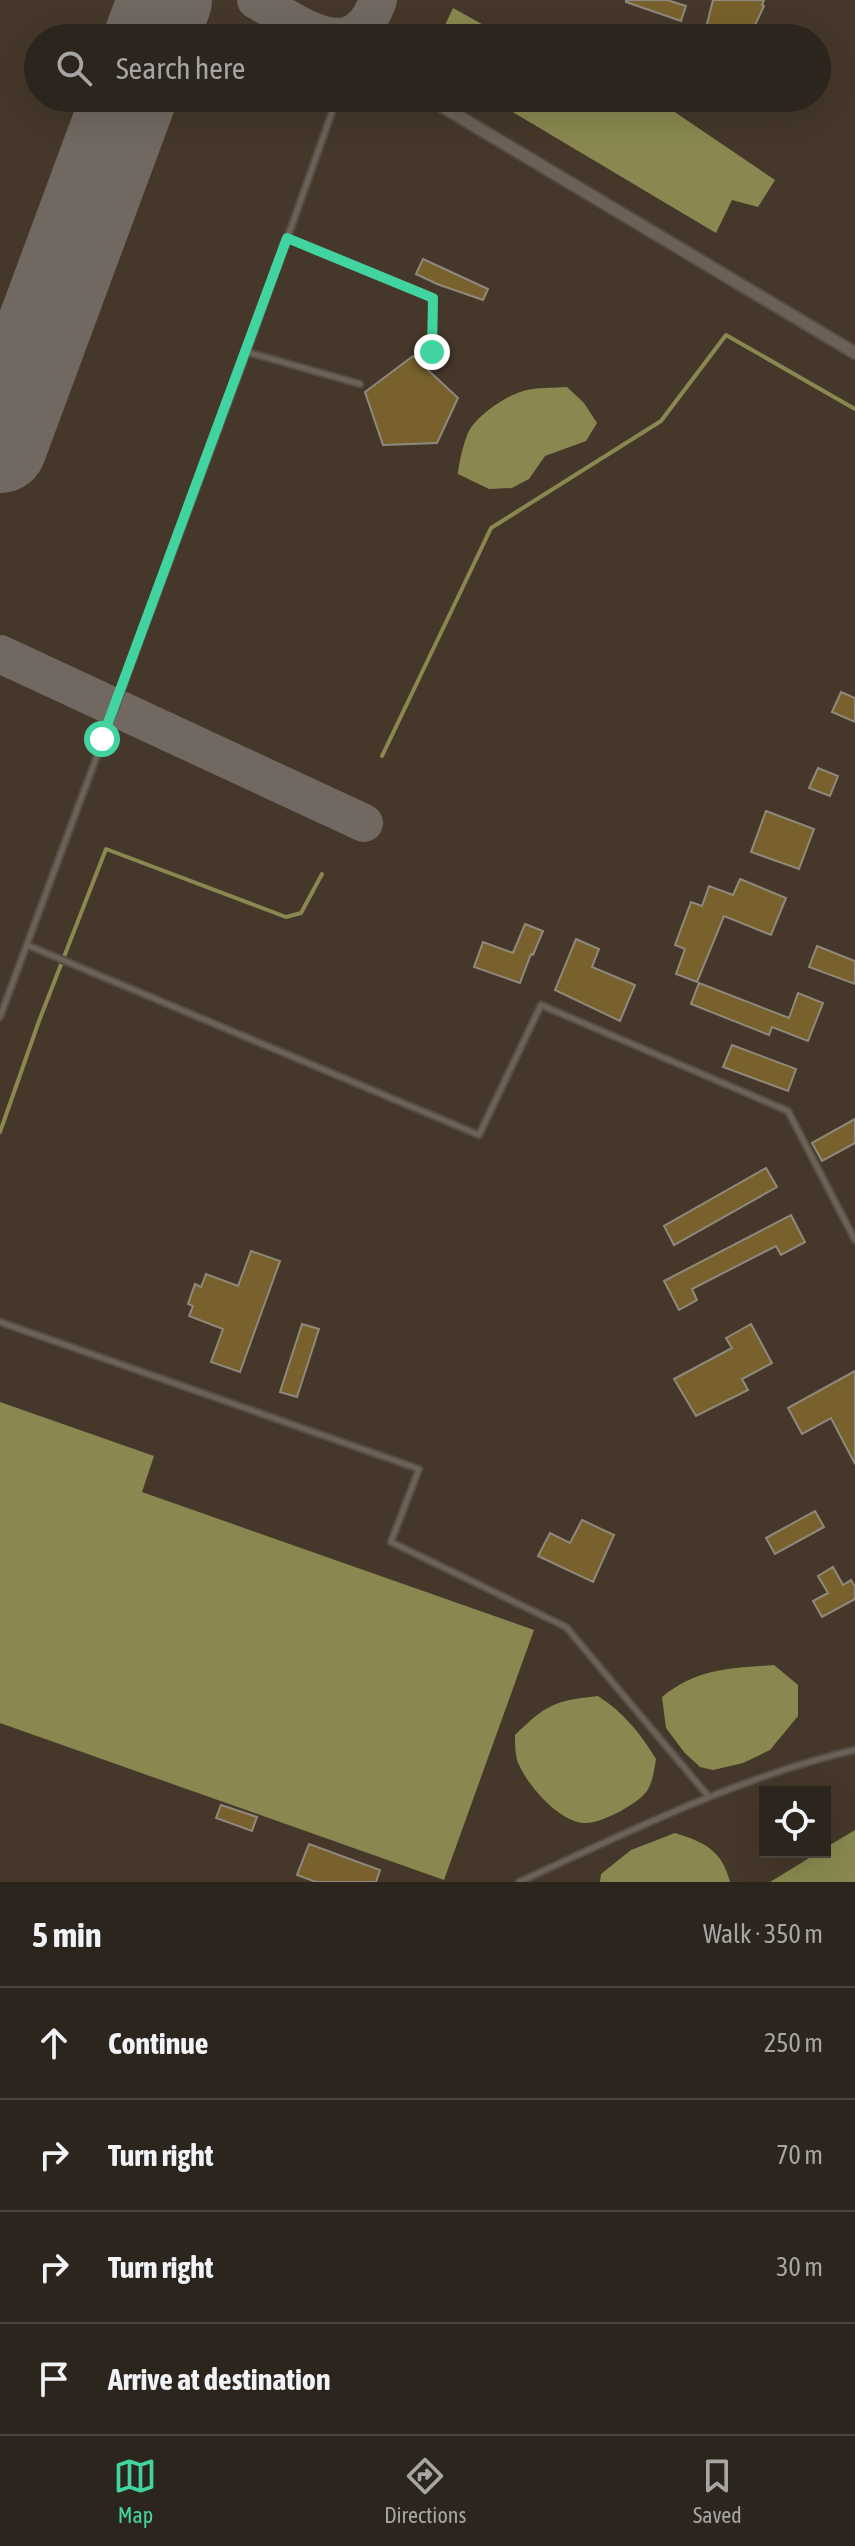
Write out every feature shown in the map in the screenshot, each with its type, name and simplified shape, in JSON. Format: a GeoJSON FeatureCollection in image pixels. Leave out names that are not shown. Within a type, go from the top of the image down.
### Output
{"type":"FeatureCollection","features":[{"type":"Feature","properties":{"kind":"street"},"geometry":{"type":"LineString","coordinates":[[451,112],[855,353]]}},
{"type":"Feature","properties":{"kind":"lane"},"geometry":{"type":"LineString","coordinates":[[0,1017],[247,352],[332,112]]}},
{"type":"Feature","properties":{"kind":"lane"},"geometry":{"type":"LineString","coordinates":[[287,238],[433,298],[432,352]]}},
{"type":"Feature","properties":{"kind":"lane"},"geometry":{"type":"LineString","coordinates":[[247,352],[360,384]]}},
{"type":"Feature","properties":{"kind":"lane"},"geometry":{"type":"LineString","coordinates":[[27,945],[479,1135],[541,1005],[788,1111],[855,1240]]}},
{"type":"Feature","properties":{"kind":"lane"},"geometry":{"type":"LineString","coordinates":[[0,1322],[419,1469],[391,1542],[566,1627],[709,1797]]}},
{"type":"Feature","properties":{"kind":"lane"},"geometry":{"type":"LineString","coordinates":[[519,1882],[709,1797],[813,1760],[855,1750]]}},
{"type":"Feature","properties":{"kind":"shaded area"},"geometry":{"type":"Polygon","coordinates":[[[0,0],[855,0],[855,1882],[0,1882],[0,0]]]}},
{"type":"Feature","properties":{"kind":"shaded area"},"geometry":{"type":"Polygon","coordinates":[[[453,8],[482,24],[446,24],[453,8]]]}},
{"type":"Feature","properties":{"kind":"shaded area"},"geometry":{"type":"Polygon","coordinates":[[[513,112],[675,112],[775,180],[758,207],[732,200],[716,233],[513,112]]]}},
{"type":"Feature","properties":{"kind":"shaded area"},"geometry":{"type":"Polygon","coordinates":[[[567,387],[584,403],[597,423],[586,441],[545,456],[529,479],[512,488],[489,489],[458,474],[469,430],[488,410],[523,391],[567,387]]]}},
{"type":"Feature","properties":{"kind":"shaded area"},"geometry":{"type":"Polygon","coordinates":[[[0,1402],[154,1456],[142,1492],[534,1630],[444,1880],[0,1723],[0,1402]]]}},
{"type":"Feature","properties":{"kind":"shaded area"},"geometry":{"type":"Polygon","coordinates":[[[774,1665],[798,1685],[798,1716],[770,1750],[743,1763],[713,1770],[700,1767],[666,1728],[662,1697],[688,1680],[715,1671],[774,1665]]]}},
{"type":"Feature","properties":{"kind":"shaded area"},"geometry":{"type":"Polygon","coordinates":[[[598,1696],[631,1724],[656,1759],[650,1786],[642,1796],[610,1816],[583,1823],[563,1816],[535,1790],[517,1760],[515,1735],[552,1706],[598,1696]]]}},
{"type":"Feature","properties":{"kind":"shaded area"},"geometry":{"type":"Polygon","coordinates":[[[855,1830],[855,1882],[770,1882],[809,1858],[831,1858],[831,1844],[855,1830]]]}},
{"type":"Feature","properties":{"kind":"shaded area"},"geometry":{"type":"Polygon","coordinates":[[[675,1833],[695,1840],[717,1855],[730,1882],[600,1882],[601,1874],[631,1850],[675,1833]]]}},
{"type":"Feature","properties":{"kind":"building"},"geometry":{"type":"Polygon","coordinates":[[[626,0],[667,0],[686,6],[681,21],[626,0]]]}},
{"type":"Feature","properties":{"kind":"building"},"geometry":{"type":"Polygon","coordinates":[[[713,0],[764,0],[756,24],[707,24],[713,0]]]}},
{"type":"Feature","properties":{"kind":"building"},"geometry":{"type":"Polygon","coordinates":[[[423,259],[488,289],[483,300],[416,274],[423,259]]]}},
{"type":"Feature","properties":{"kind":"building"},"geometry":{"type":"Polygon","coordinates":[[[413,356],[458,398],[437,443],[383,445],[365,392],[413,356]]]}},
{"type":"Feature","properties":{"kind":"building"},"geometry":{"type":"Polygon","coordinates":[[[841,692],[855,698],[855,722],[832,712],[841,692]]]}},
{"type":"Feature","properties":{"kind":"building"},"geometry":{"type":"Polygon","coordinates":[[[818,768],[838,776],[830,796],[809,788],[818,768]]]}},
{"type":"Feature","properties":{"kind":"building"},"geometry":{"type":"Polygon","coordinates":[[[766,811],[814,829],[799,869],[751,852],[766,811]]]}},
{"type":"Feature","properties":{"kind":"building"},"geometry":{"type":"Polygon","coordinates":[[[740,879],[786,898],[771,935],[724,916],[697,982],[676,974],[685,949],[675,945],[691,902],[702,906],[709,886],[733,895],[740,879]]]}},
{"type":"Feature","properties":{"kind":"building"},"geometry":{"type":"Polygon","coordinates":[[[525,924],[543,931],[520,983],[474,967],[483,942],[513,953],[525,924]]]}},
{"type":"Feature","properties":{"kind":"building"},"geometry":{"type":"Polygon","coordinates":[[[576,939],[599,949],[592,967],[635,985],[620,1021],[555,990],[576,939]]]}},
{"type":"Feature","properties":{"kind":"building"},"geometry":{"type":"Polygon","coordinates":[[[817,946],[855,961],[855,984],[809,967],[817,946]]]}},
{"type":"Feature","properties":{"kind":"building"},"geometry":{"type":"Polygon","coordinates":[[[699,983],[789,1018],[798,993],[823,1003],[808,1041],[772,1027],[769,1035],[691,1004],[699,983]]]}},
{"type":"Feature","properties":{"kind":"building"},"geometry":{"type":"Polygon","coordinates":[[[732,1045],[796,1069],[788,1091],[723,1067],[732,1045]]]}},
{"type":"Feature","properties":{"kind":"building"},"geometry":{"type":"Polygon","coordinates":[[[855,1119],[855,1143],[822,1161],[812,1143],[855,1119]]]}},
{"type":"Feature","properties":{"kind":"building"},"geometry":{"type":"Polygon","coordinates":[[[766,1168],[777,1187],[674,1245],[664,1226],[766,1168]]]}},
{"type":"Feature","properties":{"kind":"building"},"geometry":{"type":"Polygon","coordinates":[[[791,1215],[805,1242],[781,1255],[776,1246],[692,1289],[697,1300],[679,1310],[664,1281],[791,1215]]]}},
{"type":"Feature","properties":{"kind":"building"},"geometry":{"type":"Polygon","coordinates":[[[251,1251],[280,1261],[240,1372],[211,1362],[223,1329],[189,1316],[193,1306],[188,1304],[195,1284],[201,1287],[206,1274],[238,1286],[251,1251]]]}},
{"type":"Feature","properties":{"kind":"building"},"geometry":{"type":"Polygon","coordinates":[[[302,1324],[319,1329],[297,1397],[280,1392],[302,1324]]]}},
{"type":"Feature","properties":{"kind":"building"},"geometry":{"type":"Polygon","coordinates":[[[751,1324],[772,1363],[742,1379],[748,1390],[696,1416],[674,1379],[732,1348],[726,1338],[751,1324]]]}},
{"type":"Feature","properties":{"kind":"building"},"geometry":{"type":"Polygon","coordinates":[[[855,1371],[855,1464],[831,1418],[802,1434],[788,1408],[855,1371]]]}},
{"type":"Feature","properties":{"kind":"building"},"geometry":{"type":"Polygon","coordinates":[[[815,1511],[824,1527],[775,1554],[766,1538],[815,1511]]]}},
{"type":"Feature","properties":{"kind":"building"},"geometry":{"type":"Polygon","coordinates":[[[582,1520],[614,1535],[593,1582],[538,1556],[550,1533],[570,1543],[582,1520]]]}},
{"type":"Feature","properties":{"kind":"building"},"geometry":{"type":"Polygon","coordinates":[[[833,1567],[843,1585],[851,1580],[855,1587],[855,1599],[822,1617],[813,1601],[828,1593],[818,1576],[833,1567]]]}},
{"type":"Feature","properties":{"kind":"building"},"geometry":{"type":"Polygon","coordinates":[[[221,1805],[257,1817],[252,1831],[216,1818],[221,1805]]]}},
{"type":"Feature","properties":{"kind":"building"},"geometry":{"type":"Polygon","coordinates":[[[309,1844],[380,1870],[376,1882],[316,1882],[297,1875],[309,1844]]]}},
{"type":"Feature","properties":{"kind":"waterway"},"geometry":{"type":"LineString","coordinates":[[382,756],[491,528],[661,421],[726,335],[855,409]]}},
{"type":"Feature","properties":{"kind":"waterway"},"geometry":{"type":"LineString","coordinates":[[0,1132],[39,1021],[106,849],[286,917],[301,913],[322,874]]}},
{"type":"Feature","properties":{"kind":"taxiway"},"geometry":{"type":"LineString","coordinates":[[256,0],[297,24]]}},
{"type":"Feature","properties":{"kind":"taxiway"},"geometry":{"type":"LineString","coordinates":[[364,24],[378,0]]}},
{"type":"Feature","properties":{"kind":"taxiway"},"geometry":{"type":"LineString","coordinates":[[0,654],[364,823]]}},
{"type":"Feature","properties":{"kind":"runway"},"geometry":{"type":"LineString","coordinates":[[156,24],[165,0]]}},
{"type":"Feature","properties":{"kind":"runway"},"geometry":{"type":"LineString","coordinates":[[0,446],[124,112]]}},
{"type":"Feature","properties":{"kind":"route"},"geometry":{"type":"LineString","coordinates":[[102,739],[287,238],[433,298],[432,352]]}}]}
